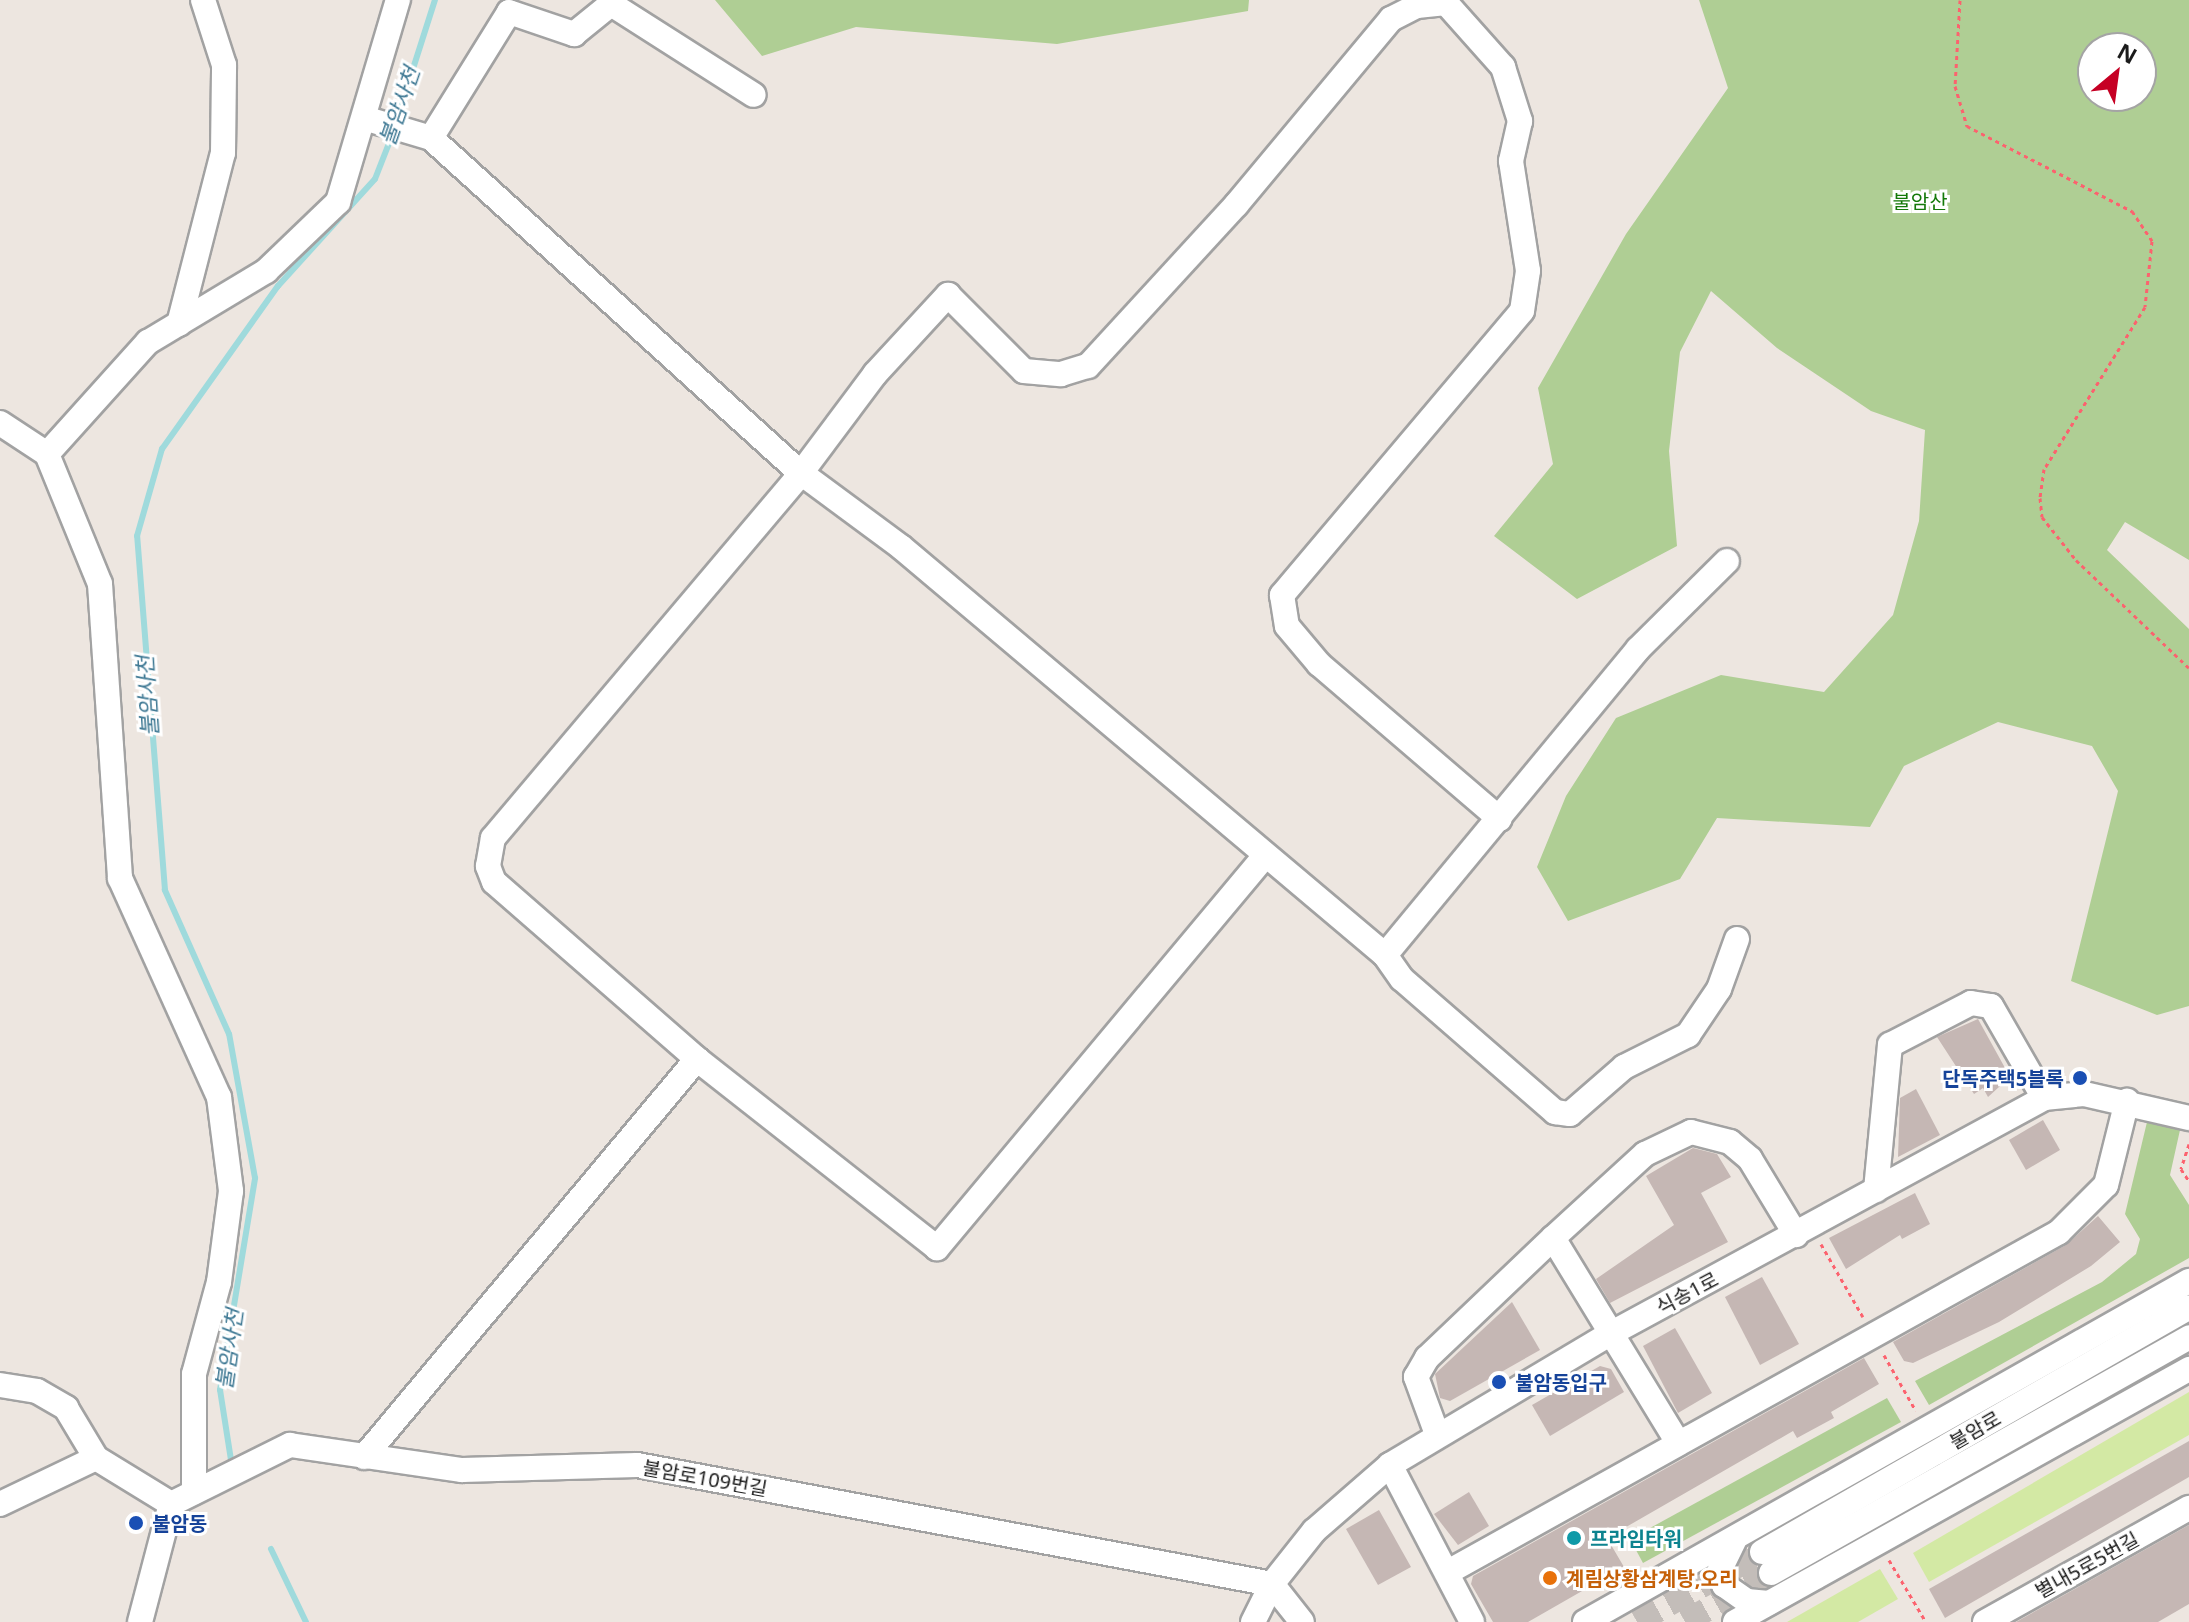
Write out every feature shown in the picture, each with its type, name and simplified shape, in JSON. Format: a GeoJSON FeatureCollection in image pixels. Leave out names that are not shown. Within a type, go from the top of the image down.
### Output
{"type":"FeatureCollection","features":[{"type":"Feature","properties":{"kind":"street"},"geometry":{"type":"LineString","coordinates":[[179,324],[223,153],[224,65],[203,0]]}},
{"type":"Feature","properties":{"kind":"street"},"geometry":{"type":"LineString","coordinates":[[47,454],[140,351],[266,271],[338,202],[372,121],[398,0]]}},
{"type":"Feature","properties":{"kind":"street"},"geometry":{"type":"LineString","coordinates":[[1264,857],[937,1248],[697,1059],[494,882],[488,866],[493,838],[801,473],[875,374],[948,295],[1024,371],[1061,374],[1088,366],[1236,205],[1391,19],[1417,6],[1446,3],[1503,67],[1520,121],[1511,161],[1528,271],[1522,311],[1282,595],[1287,626],[1319,664],[1500,819]]}},
{"type":"Feature","properties":{"kind":"street"},"geometry":{"type":"LineString","coordinates":[[431,138],[509,12],[574,34],[611,4],[754,95]]}},
{"type":"Feature","properties":{"kind":"street"},"geometry":{"type":"LineString","coordinates":[[372,121],[431,138],[801,473],[901,547],[1264,857],[1385,955],[1402,979],[1538,1101],[1570,1114],[1624,1067],[1688,1035],[1719,989],[1737,939]]}},
{"type":"Feature","properties":{"kind":"street"},"geometry":{"type":"LineString","coordinates":[[0,423],[47,454],[100,584],[120,878],[219,1097],[231,1191],[219,1282],[194,1374],[194,1492]]}},
{"type":"Feature","properties":{"kind":"street"},"geometry":{"type":"LineString","coordinates":[[1385,955],[1638,649],[1727,561]]}},
{"type":"Feature","properties":{"kind":"street"},"geometry":{"type":"LineString","coordinates":[[1876,1190],[1890,1045],[1971,1003],[1991,1006],[2044,1098]]}},
{"type":"Feature","properties":{"kind":"street"},"geometry":{"type":"LineString","coordinates":[[364,1457],[697,1059]]}},
{"type":"Feature","properties":{"kind":"street","name":"식송1로"},"geometry":{"type":"LineString","coordinates":[[1253,1622],[1272,1584],[1314,1531],[1390,1465],[1437,1434],[1610,1334],[2044,1098],[2084,1094],[2127,1101],[2189,1118]]}},
{"type":"Feature","properties":{"kind":"street"},"geometry":{"type":"LineString","coordinates":[[1448,1572],[2059,1232],[2088,1209],[2106,1185],[2127,1101]]}},
{"type":"Feature","properties":{"kind":"street"},"geometry":{"type":"LineString","coordinates":[[1437,1434],[1416,1377],[1427,1358],[1645,1154],[1691,1132],[1730,1142],[1750,1159],[1796,1235]]}},
{"type":"Feature","properties":{"kind":"street"},"geometry":{"type":"LineString","coordinates":[[1553,1238],[1678,1443]]}},
{"type":"Feature","properties":{"kind":"street"},"geometry":{"type":"LineString","coordinates":[[1585,1622],[1734,1541],[2189,1281]]}},
{"type":"Feature","properties":{"kind":"street","name":"불암로"},"geometry":{"type":"LineString","coordinates":[[2189,1307],[1767,1563],[2189,1337]]}},
{"type":"Feature","properties":{"kind":"street"},"geometry":{"type":"LineString","coordinates":[[1735,1622],[2189,1369]]}},
{"type":"Feature","properties":{"kind":"street"},"geometry":{"type":"LineString","coordinates":[[0,1385],[37,1391],[66,1408],[96,1458],[171,1504],[140,1622]]}},
{"type":"Feature","properties":{"kind":"street","name":"불암로109번길"},"geometry":{"type":"LineString","coordinates":[[171,1504],[290,1445],[462,1470],[637,1465],[1272,1584]]}},
{"type":"Feature","properties":{"kind":"street"},"geometry":{"type":"LineString","coordinates":[[0,1504],[96,1458]]}},
{"type":"Feature","properties":{"kind":"street"},"geometry":{"type":"LineString","coordinates":[[1390,1465],[1472,1622]]}},
{"type":"Feature","properties":{"kind":"street","name":"별내5로5번길"},"geometry":{"type":"LineString","coordinates":[[1985,1622],[2189,1508]]}},
{"type":"Feature","properties":{"kind":"street"},"geometry":{"type":"LineString","coordinates":[[1734,1541],[1720,1570],[1724,1585],[1747,1601],[1769,1603]]}},
{"type":"Feature","properties":{"kind":"street"},"geometry":{"type":"LineString","coordinates":[[1272,1584],[1302,1622]]}},
{"type":"Feature","properties":{"kind":"path"},"geometry":{"type":"LineString","coordinates":[[1960,0],[1955,86],[1967,126],[2132,211],[2152,241],[2145,307],[2044,469],[2040,498],[2042,517],[2076,560],[2189,668]]}},
{"type":"Feature","properties":{"kind":"path"},"geometry":{"type":"LineString","coordinates":[[2189,1144],[2181,1169],[2189,1181]]}},
{"type":"Feature","properties":{"kind":"path"},"geometry":{"type":"LineString","coordinates":[[1878,1542],[1926,1622]]}},
{"type":"Feature","properties":{"kind":"green space"},"geometry":{"type":"Polygon","coordinates":[[[715,0],[1249,0],[1248,11],[1057,44],[856,27],[762,56],[715,0]]]}},
{"type":"Feature","properties":{"kind":"green space","name":"불암산"},"geometry":{"type":"Polygon","coordinates":[[[1699,0],[2189,0],[2189,560],[2125,522],[2107,550],[2189,629],[2189,1006],[2157,1015],[2071,981],[2118,791],[2092,746],[1998,722],[1904,766],[1870,827],[1717,818],[1680,879],[1568,921],[1537,867],[1566,796],[1616,718],[1721,675],[1824,692],[1893,615],[1919,521],[1925,430],[1871,411],[1777,348],[1711,291],[1680,352],[1669,451],[1677,546],[1577,599],[1494,536],[1553,464],[1538,388],[1626,234],[1728,88],[1699,0]]]}},
{"type":"Feature","properties":{"kind":"green space"},"geometry":{"type":"Polygon","coordinates":[[[2147,1122],[2180,1130],[2170,1175],[2189,1205],[2189,1258],[1929,1405],[1915,1381],[2102,1282],[2136,1254],[2140,1239],[2125,1214],[2147,1122]]]}},
{"type":"Feature","properties":{"kind":"green space"},"geometry":{"type":"Polygon","coordinates":[[[2189,1392],[2189,1435],[1929,1582],[1913,1553],[2189,1392]]]}},
{"type":"Feature","properties":{"kind":"green space"},"geometry":{"type":"Polygon","coordinates":[[[1887,1398],[1901,1422],[1643,1563],[1630,1539],[1887,1398]]]}},
{"type":"Feature","properties":{"kind":"green space"},"geometry":{"type":"Polygon","coordinates":[[[1880,1569],[1898,1599],[1858,1622],[1787,1622],[1880,1569]]]}},
{"type":"Feature","properties":{"kind":"building"},"geometry":{"type":"Polygon","coordinates":[[[1978,1019],[2010,1077],[1988,1097],[1983,1088],[1974,1094],[1937,1037],[1978,1019]]]}},
{"type":"Feature","properties":{"kind":"building"},"geometry":{"type":"Polygon","coordinates":[[[1916,1089],[1940,1135],[1898,1157],[1900,1098],[1916,1089]]]}},
{"type":"Feature","properties":{"kind":"building"},"geometry":{"type":"Polygon","coordinates":[[[2043,1120],[2060,1150],[2026,1170],[2009,1140],[2043,1120]]]}},
{"type":"Feature","properties":{"kind":"building"},"geometry":{"type":"Polygon","coordinates":[[[1693,1148],[1717,1154],[1731,1177],[1701,1193],[1728,1242],[1610,1303],[1596,1279],[1674,1225],[1646,1176],[1693,1148]]]}},
{"type":"Feature","properties":{"kind":"building"},"geometry":{"type":"Polygon","coordinates":[[[1915,1193],[1930,1224],[1902,1239],[1900,1235],[1846,1269],[1829,1238],[1915,1193]]]}},
{"type":"Feature","properties":{"kind":"building"},"geometry":{"type":"Polygon","coordinates":[[[2098,1216],[2120,1242],[2091,1266],[1999,1322],[1913,1363],[1904,1361],[1893,1342],[2066,1245],[2098,1216]]]}},
{"type":"Feature","properties":{"kind":"building"},"geometry":{"type":"Polygon","coordinates":[[[1762,1277],[1799,1344],[1760,1365],[1725,1297],[1762,1277]]]}},
{"type":"Feature","properties":{"kind":"building"},"geometry":{"type":"Polygon","coordinates":[[[1512,1302],[1540,1350],[1450,1401],[1440,1398],[1435,1374],[1512,1302]]]}},
{"type":"Feature","properties":{"kind":"building"},"geometry":{"type":"Polygon","coordinates":[[[1675,1328],[1712,1393],[1678,1413],[1643,1346],[1675,1328]]]}},
{"type":"Feature","properties":{"kind":"building"},"geometry":{"type":"Polygon","coordinates":[[[1864,1358],[1879,1384],[1831,1412],[1834,1418],[1797,1438],[1793,1431],[1607,1538],[1624,1567],[1528,1622],[1493,1622],[1471,1584],[1473,1576],[1864,1358]]]}},
{"type":"Feature","properties":{"kind":"building"},"geometry":{"type":"Polygon","coordinates":[[[1600,1366],[1611,1369],[1624,1392],[1550,1436],[1532,1405],[1600,1366]]]}},
{"type":"Feature","properties":{"kind":"building"},"geometry":{"type":"Polygon","coordinates":[[[2189,1441],[2189,1477],[1945,1618],[1929,1589],[2189,1441]]]}},
{"type":"Feature","properties":{"kind":"building"},"geometry":{"type":"Polygon","coordinates":[[[1469,1492],[1489,1526],[1458,1545],[1434,1514],[1469,1492]]]}},
{"type":"Feature","properties":{"kind":"building"},"geometry":{"type":"Polygon","coordinates":[[[1379,1510],[1411,1567],[1378,1585],[1346,1529],[1379,1510]]]}},
{"type":"Feature","properties":{"kind":"building"},"geometry":{"type":"Polygon","coordinates":[[[2189,1525],[2189,1604],[2158,1622],[2016,1622],[2189,1525]]]}},
{"type":"Feature","properties":{"kind":"waterway","name":"불암사천"},"geometry":{"type":"LineString","coordinates":[[396,122],[435,0]]}},
{"type":"Feature","properties":{"kind":"waterway","name":"불암사천"},"geometry":{"type":"LineString","coordinates":[[231,1460],[220,1390],[255,1178],[229,1034],[165,890],[137,536],[162,449],[278,286],[375,179],[393,133]]}},
{"type":"Feature","properties":{"kind":"waterway"},"geometry":{"type":"LineString","coordinates":[[271,1549],[306,1622]]}},
{"type":"Feature","properties":{"kind":"tunnel"},"geometry":{"type":"LineString","coordinates":[[1637,1622],[1762,1552]]}},
{"type":"Feature","properties":{"kind":"tunnel"},"geometry":{"type":"LineString","coordinates":[[1685,1622],[1771,1573]]}},
{"type":"Feature","properties":{"kind":"place","name":"단독주택5블록"},"geometry":{"type":"Point","coordinates":[2080,1078]}},
{"type":"Feature","properties":{"kind":"place","name":"불암동입구"},"geometry":{"type":"Point","coordinates":[1499,1382]}},
{"type":"Feature","properties":{"kind":"place","name":"불암동"},"geometry":{"type":"Point","coordinates":[136,1523]}},
{"type":"Feature","properties":{"kind":"place","name":"프라임타워"},"geometry":{"type":"Point","coordinates":[1574,1538]}},
{"type":"Feature","properties":{"kind":"place","name":"계림상황삼계탕,오리"},"geometry":{"type":"Point","coordinates":[1550,1578]}}]}
